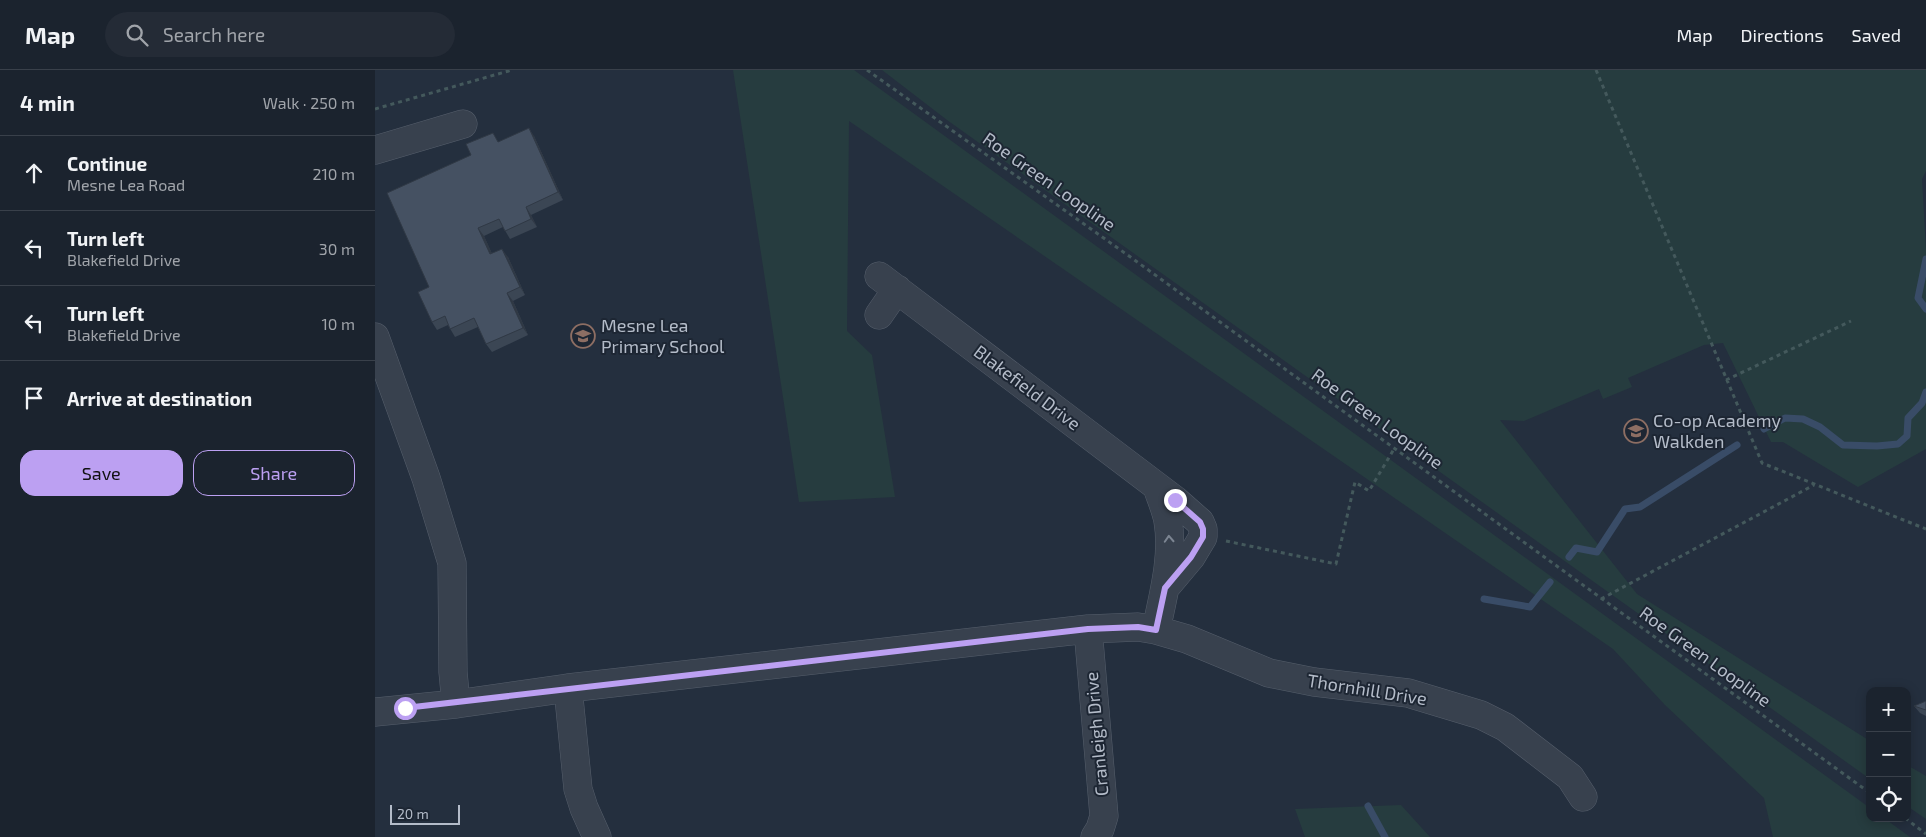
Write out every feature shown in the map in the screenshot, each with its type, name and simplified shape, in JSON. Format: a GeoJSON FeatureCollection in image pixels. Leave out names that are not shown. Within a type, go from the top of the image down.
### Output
{"type":"FeatureCollection","features":[{"type":"Feature","properties":{"kind":"street"},"geometry":{"type":"LineString","coordinates":[[375,150],[463,124]]}},
{"type":"Feature","properties":{"kind":"street","name":"Blakefield Drive"},"geometry":{"type":"LineString","coordinates":[[879,314],[888,282],[1200,522],[1203,529],[1203,537]]}},
{"type":"Feature","properties":{"kind":"street"},"geometry":{"type":"LineString","coordinates":[[375,337],[385,392],[426,478],[451,563],[453,672],[456,704]]}},
{"type":"Feature","properties":{"kind":"street"},"geometry":{"type":"LineString","coordinates":[[1156,630],[1165,588],[1169,553],[1168,522],[1157,488]]}},
{"type":"Feature","properties":{"kind":"street"},"geometry":{"type":"LineString","coordinates":[[1165,588],[1186,563],[1203,537]]}},
{"type":"Feature","properties":{"kind":"street","name":"Thornhill Drive"},"geometry":{"type":"LineString","coordinates":[[375,712],[456,704],[568,688],[1088,629],[1138,627],[1187,639],[1269,673],[1314,682],[1408,693],[1481,715],[1505,727],[1570,777],[1583,797]]}},
{"type":"Feature","properties":{"kind":"street","name":"Cranleigh Drive"},"geometry":{"type":"LineString","coordinates":[[1088,629],[1104,816],[1095,837]]}},
{"type":"Feature","properties":{"kind":"street"},"geometry":{"type":"LineString","coordinates":[[568,688],[578,789],[597,837]]}},
{"type":"Feature","properties":{"kind":"path"},"geometry":{"type":"LineString","coordinates":[[375,109],[512,70]]}},
{"type":"Feature","properties":{"kind":"path","name":"Roe Green Loopline"},"geometry":{"type":"LineString","coordinates":[[867,70],[1129,256],[1601,600],[1866,790]]}},
{"type":"Feature","properties":{"kind":"path"},"geometry":{"type":"LineString","coordinates":[[1595,70],[1762,463],[1926,529]]}},
{"type":"Feature","properties":{"kind":"path"},"geometry":{"type":"LineString","coordinates":[[1726,380],[1851,321]]}},
{"type":"Feature","properties":{"kind":"path"},"geometry":{"type":"LineString","coordinates":[[1203,537],[1335,564],[1355,482],[1369,491],[1394,449]]}},
{"type":"Feature","properties":{"kind":"path"},"geometry":{"type":"LineString","coordinates":[[1601,600],[1814,485]]}},
{"type":"Feature","properties":{"kind":"path"},"geometry":{"type":"LineString","coordinates":[[1910,822],[1926,834]]}},
{"type":"Feature","properties":{"kind":"green space"},"geometry":{"type":"Polygon","coordinates":[[[733,70],[854,70],[1866,805],[1866,822],[1889,822],[1910,837],[1773,837],[1764,798],[1665,705],[1613,649],[849,121],[847,331],[872,355],[895,497],[799,502],[733,70]]]}},
{"type":"Feature","properties":{"kind":"green space","name":"Co-op Academy Walkden"},"geometry":{"type":"Polygon","coordinates":[[[882,70],[1926,70],[1926,171],[1922,179],[1926,250],[1926,449],[1858,487],[1783,442],[1771,442],[1723,343],[1704,345],[1628,378],[1632,387],[1603,399],[1599,389],[1524,421],[1500,420],[1637,594],[1866,738],[1866,776],[947,120],[882,70]]]}},
{"type":"Feature","properties":{"kind":"green space"},"geometry":{"type":"Polygon","coordinates":[[[1911,767],[1926,776],[1926,819],[1911,809],[1911,767]]]}},
{"type":"Feature","properties":{"kind":"green space"},"geometry":{"type":"Polygon","coordinates":[[[1401,805],[1430,837],[1305,837],[1295,809],[1401,805]]]}},
{"type":"Feature","properties":{"kind":"building"},"geometry":{"type":"Polygon","coordinates":[[[529,128],[558,192],[526,207],[531,219],[505,231],[499,219],[478,228],[490,254],[502,249],[520,287],[507,293],[523,328],[486,344],[474,318],[450,329],[445,316],[432,322],[418,292],[429,287],[387,193],[471,155],[466,144],[493,133],[498,142],[529,128]]]}},
{"type":"Feature","properties":{"kind":"building"},"geometry":{"type":"Polygon","coordinates":[[[1926,701],[1926,710],[1914,706],[1926,701]]]}},
{"type":"Feature","properties":{"kind":"waterway"},"geometry":{"type":"LineString","coordinates":[[1926,259],[1918,298],[1926,309]]}},
{"type":"Feature","properties":{"kind":"waterway"},"geometry":{"type":"LineString","coordinates":[[1764,429],[1785,418],[1803,419],[1820,427],[1843,445],[1877,446],[1898,444],[1907,436],[1908,418],[1922,403],[1926,392]]}},
{"type":"Feature","properties":{"kind":"waterway"},"geometry":{"type":"LineString","coordinates":[[1569,557],[1576,548],[1597,552],[1625,509],[1640,507],[1737,445]]}},
{"type":"Feature","properties":{"kind":"waterway"},"geometry":{"type":"LineString","coordinates":[[1484,599],[1530,607],[1550,582]]}},
{"type":"Feature","properties":{"kind":"waterway"},"geometry":{"type":"LineString","coordinates":[[1368,806],[1385,837]]}},
{"type":"Feature","properties":{"kind":"place","name":"Mesne Lea Primary School"},"geometry":{"type":"Point","coordinates":[583,336]}},
{"type":"Feature","properties":{"kind":"place","name":"Co-op Academy Walkden"},"geometry":{"type":"Point","coordinates":[1636,431]}},
{"type":"Feature","properties":{"kind":"route"},"geometry":{"type":"LineString","coordinates":[[405,708],[456,704],[568,688],[1088,629],[1138,627],[1156,630],[1165,588],[1191,557],[1203,537],[1203,529],[1200,522],[1175,500]]}}]}
